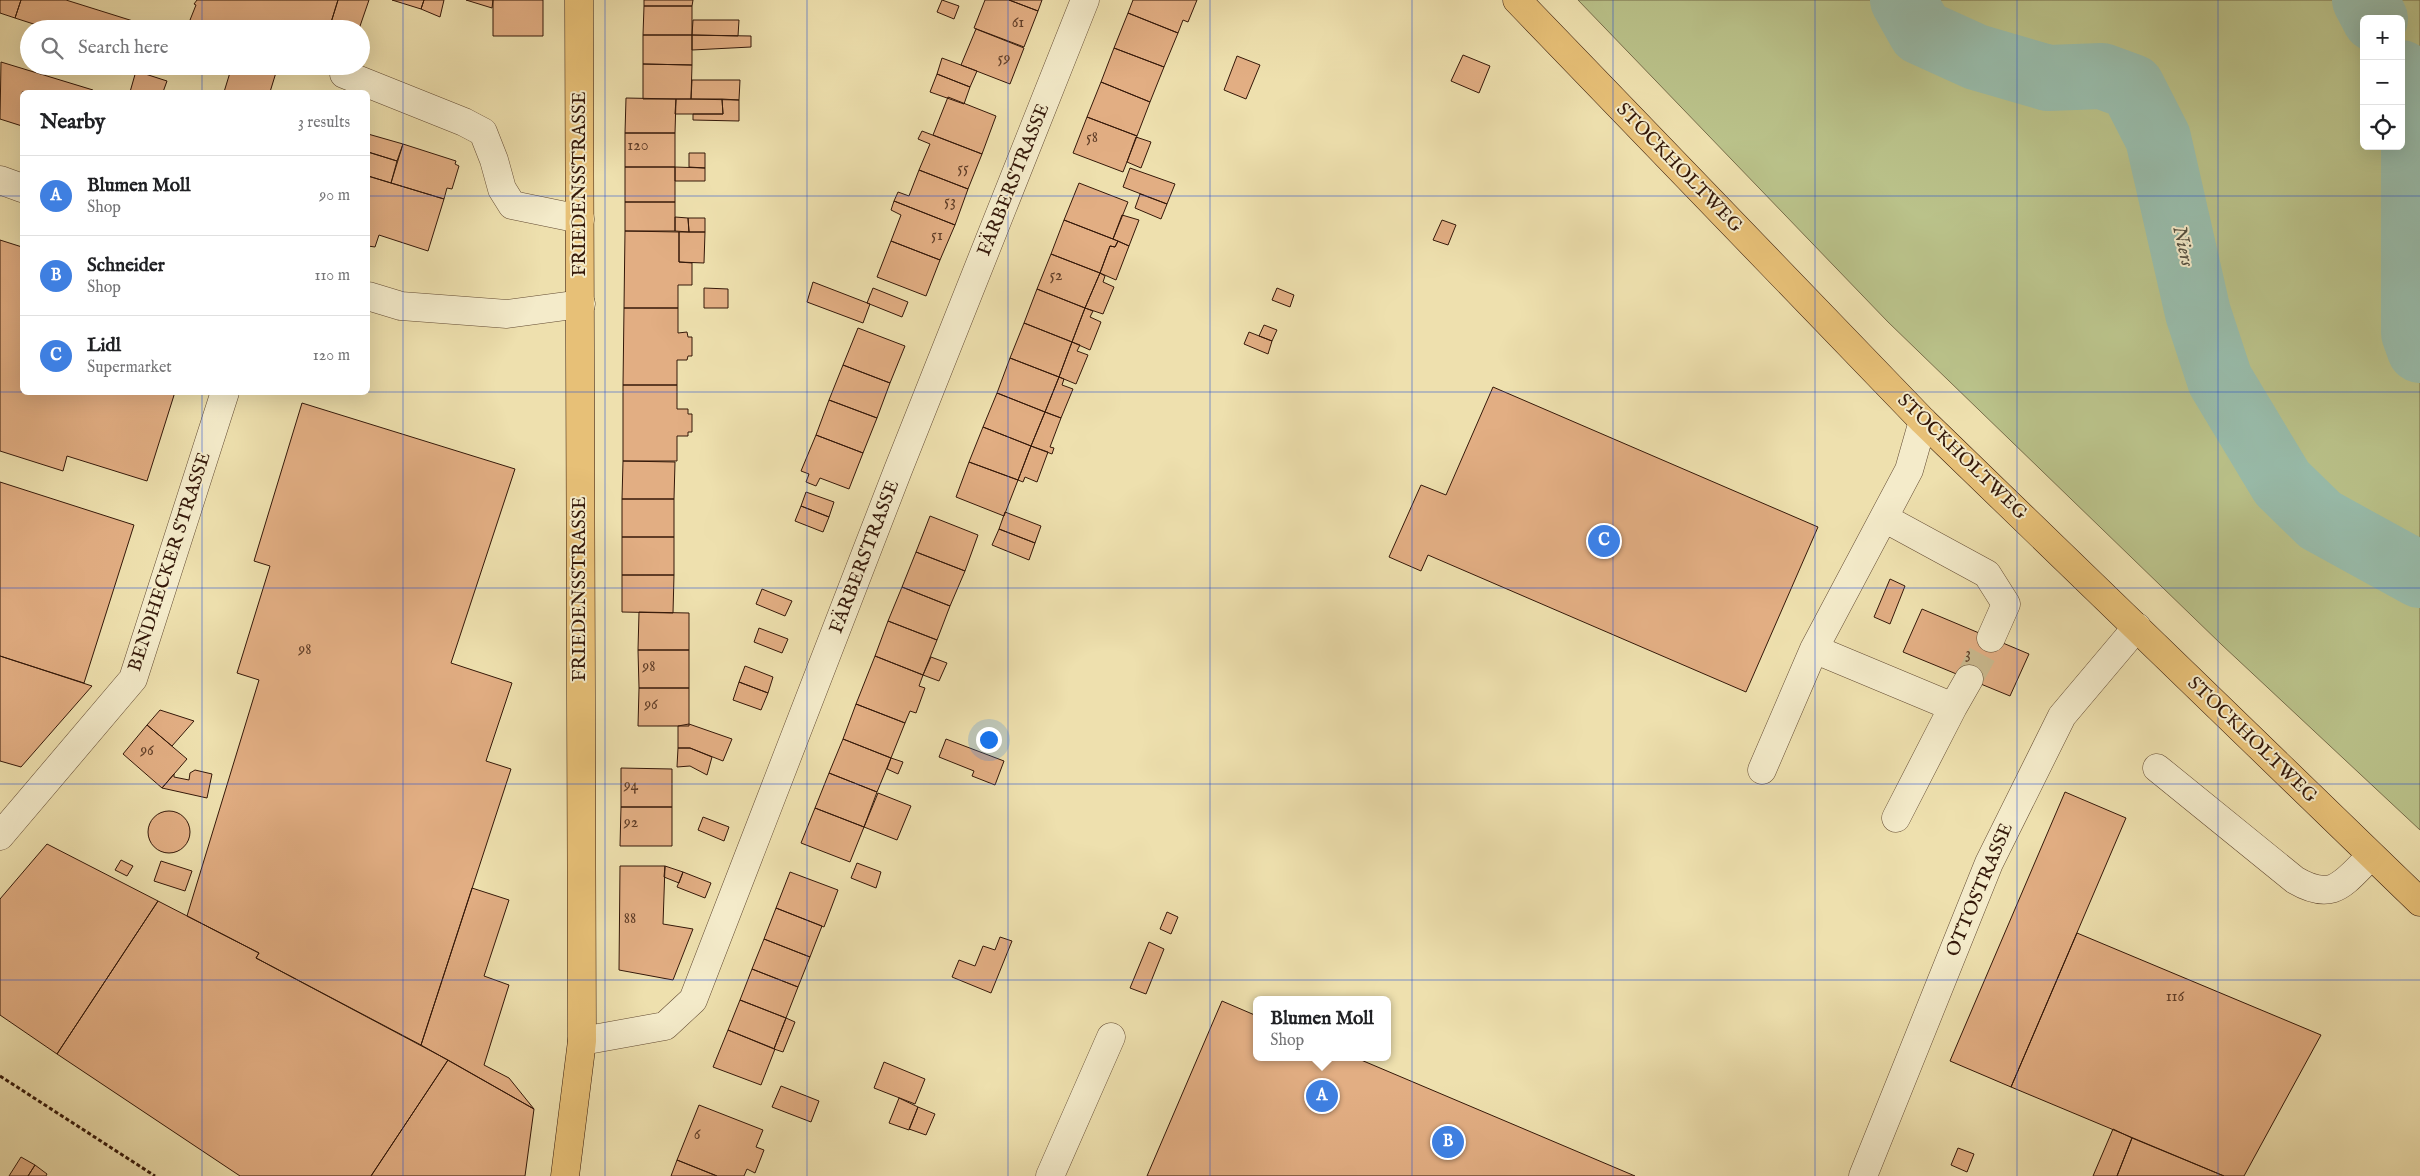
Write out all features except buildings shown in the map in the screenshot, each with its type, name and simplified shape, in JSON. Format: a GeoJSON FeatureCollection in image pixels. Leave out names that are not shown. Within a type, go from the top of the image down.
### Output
{"type":"FeatureCollection","features":[{"type":"Feature","properties":{"kind":"main road","name":"FRIEDENSSTRASSE"},"geometry":{"type":"LineString","coordinates":[[565,1176],[582,1041],[579,0]]}},
{"type":"Feature","properties":{"kind":"main road","name":"STOCKHOLTWEG"},"geometry":{"type":"LineString","coordinates":[[1517,0],[1923,421],[2420,902]]}},
{"type":"Feature","properties":{"kind":"street","name":"FÄRBERSTRASSE"},"geometry":{"type":"LineString","coordinates":[[582,1041],[665,1026],[693,1000],[895,479],[1085,0]]}},
{"type":"Feature","properties":{"kind":"street"},"geometry":{"type":"LineString","coordinates":[[346,75],[464,122],[483,132],[494,160],[502,189],[512,205],[580,219]]}},
{"type":"Feature","properties":{"kind":"street"},"geometry":{"type":"LineString","coordinates":[[0,180],[20,187]]}},
{"type":"Feature","properties":{"kind":"street"},"geometry":{"type":"LineString","coordinates":[[370,297],[401,306],[507,314],[581,304]]}},
{"type":"Feature","properties":{"kind":"street","name":"BENDHECKER STRASSE"},"geometry":{"type":"LineString","coordinates":[[0,836],[133,678],[224,395]]}},
{"type":"Feature","properties":{"kind":"street"},"geometry":{"type":"LineString","coordinates":[[1762,770],[1814,649],[1909,470],[1923,421]]}},
{"type":"Feature","properties":{"kind":"street"},"geometry":{"type":"LineString","coordinates":[[1884,518],[1987,574],[2006,604],[1991,638]]}},
{"type":"Feature","properties":{"kind":"street","name":"OTTOSTRASSE"},"geometry":{"type":"LineString","coordinates":[[1863,1176],[1989,864],[2062,716],[2137,627]]}},
{"type":"Feature","properties":{"kind":"street"},"geometry":{"type":"LineString","coordinates":[[1814,649],[1953,707]]}},
{"type":"Feature","properties":{"kind":"street"},"geometry":{"type":"LineString","coordinates":[[1896,818],[1969,679]]}},
{"type":"Feature","properties":{"kind":"street"},"geometry":{"type":"LineString","coordinates":[[2157,768],[2288,875],[2308,888],[2322,891],[2338,889],[2371,856]]}},
{"type":"Feature","properties":{"kind":"street"},"geometry":{"type":"LineString","coordinates":[[1050,1176],[1111,1037]]}},
{"type":"Feature","properties":{"kind":"path"},"geometry":{"type":"LineString","coordinates":[[0,1076],[155,1176]]}},
{"type":"Feature","properties":{"kind":"green space"},"geometry":{"type":"Polygon","coordinates":[[[1578,0],[2420,0],[2420,830],[2222,645],[1888,322],[1578,0]]]}},
{"type":"Feature","properties":{"kind":"waterway","name":"Niers"},"geometry":{"type":"LineString","coordinates":[[1903,0],[1921,32],[1976,57],[2048,78],[2102,76],[2132,87],[2158,138],[2198,313],[2220,380],[2282,483],[2320,520],[2420,575]]}},
{"type":"Feature","properties":{"kind":"waterway","name":"Niers"},"geometry":{"type":"LineString","coordinates":[[2365,0],[2373,15]]}},
{"type":"Feature","properties":{"kind":"waterway","name":"Niers"},"geometry":{"type":"LineString","coordinates":[[2405,81],[2414,98],[2414,333],[2420,350]]}},
{"type":"Feature","properties":{"kind":"tunnel"},"geometry":{"type":"LineString","coordinates":[[1969,679],[1991,638]]}},
{"type":"Feature","properties":{"kind":"place","name":"Lidl"},"geometry":{"type":"Point","coordinates":[1604,541]}},
{"type":"Feature","properties":{"kind":"place","name":"Blumen Moll"},"geometry":{"type":"Point","coordinates":[1322,1096]}},
{"type":"Feature","properties":{"kind":"place","name":"Schneider"},"geometry":{"type":"Point","coordinates":[1448,1142]}}]}
